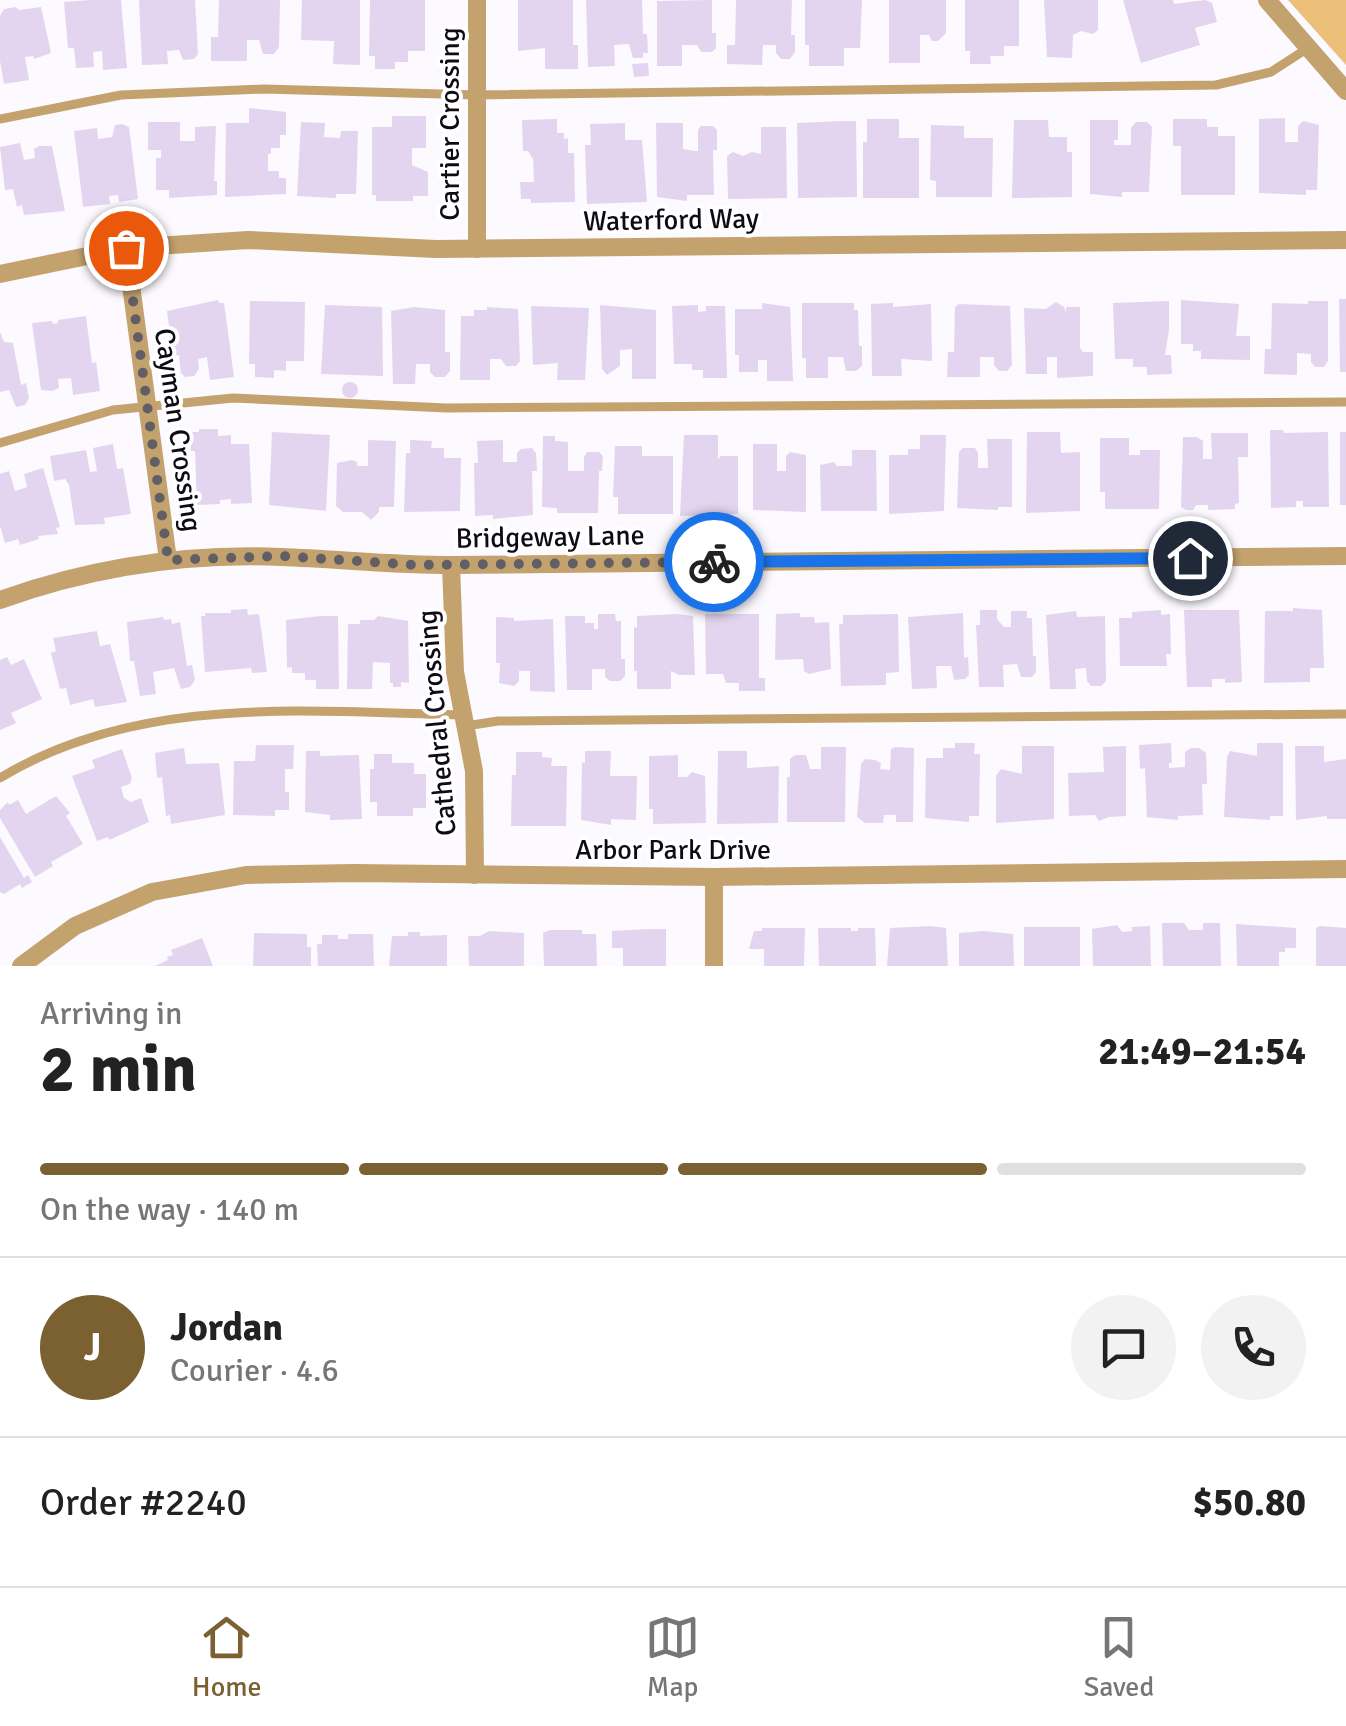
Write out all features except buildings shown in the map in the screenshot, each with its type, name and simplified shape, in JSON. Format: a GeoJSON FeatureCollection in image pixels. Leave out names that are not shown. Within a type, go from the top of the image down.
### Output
{"type":"FeatureCollection","features":[{"type":"Feature","properties":{"kind":"street","name":"Cartier Crossing"},"geometry":{"type":"LineString","coordinates":[[476,0],[477,249]]}},
{"type":"Feature","properties":{"kind":"street"},"geometry":{"type":"LineString","coordinates":[[1267,0],[1346,92]]}},
{"type":"Feature","properties":{"kind":"street","name":"Waterford Way"},"geometry":{"type":"LineString","coordinates":[[0,274],[126,248],[248,240],[477,249],[1346,240]]}},
{"type":"Feature","properties":{"kind":"street","name":"Cayman Crossing"},"geometry":{"type":"LineString","coordinates":[[126,248],[168,560]]}},
{"type":"Feature","properties":{"kind":"street","name":"Bridgeway Lane"},"geometry":{"type":"LineString","coordinates":[[0,600],[91,573],[168,560],[282,556],[370,564],[452,565],[1346,556]]}},
{"type":"Feature","properties":{"kind":"street","name":"Cathedral Crossing"},"geometry":{"type":"LineString","coordinates":[[452,565],[455,672],[474,771],[475,876]]}},
{"type":"Feature","properties":{"kind":"street","name":"Arbor Park Drive"},"geometry":{"type":"LineString","coordinates":[[21,966],[76,926],[152,892],[246,876],[714,877],[1346,869]]}},
{"type":"Feature","properties":{"kind":"street"},"geometry":{"type":"LineString","coordinates":[[714,877],[714,966]]}},
{"type":"Feature","properties":{"kind":"lane"},"geometry":{"type":"LineString","coordinates":[[0,119],[120,95],[264,89],[476,95],[1216,85],[1271,72],[1308,48]]}},
{"type":"Feature","properties":{"kind":"lane"},"geometry":{"type":"LineString","coordinates":[[0,443],[113,410],[233,398],[446,408],[1346,402]]}},
{"type":"Feature","properties":{"kind":"lane"},"geometry":{"type":"LineString","coordinates":[[0,778],[54,752],[142,722],[228,711],[498,721],[1346,714]]}},
{"type":"Feature","properties":{"kind":"shaded area"},"geometry":{"type":"Polygon","coordinates":[[[1288,0],[1346,0],[1346,65],[1288,0]]]}},
{"type":"Feature","properties":{"kind":"way so far"},"geometry":{"type":"LineString","coordinates":[[126,248],[168,560],[282,556],[415,565],[714,562]]}},
{"type":"Feature","properties":{"kind":"route"},"geometry":{"type":"LineString","coordinates":[[714,562],[1190,558]]}}]}
